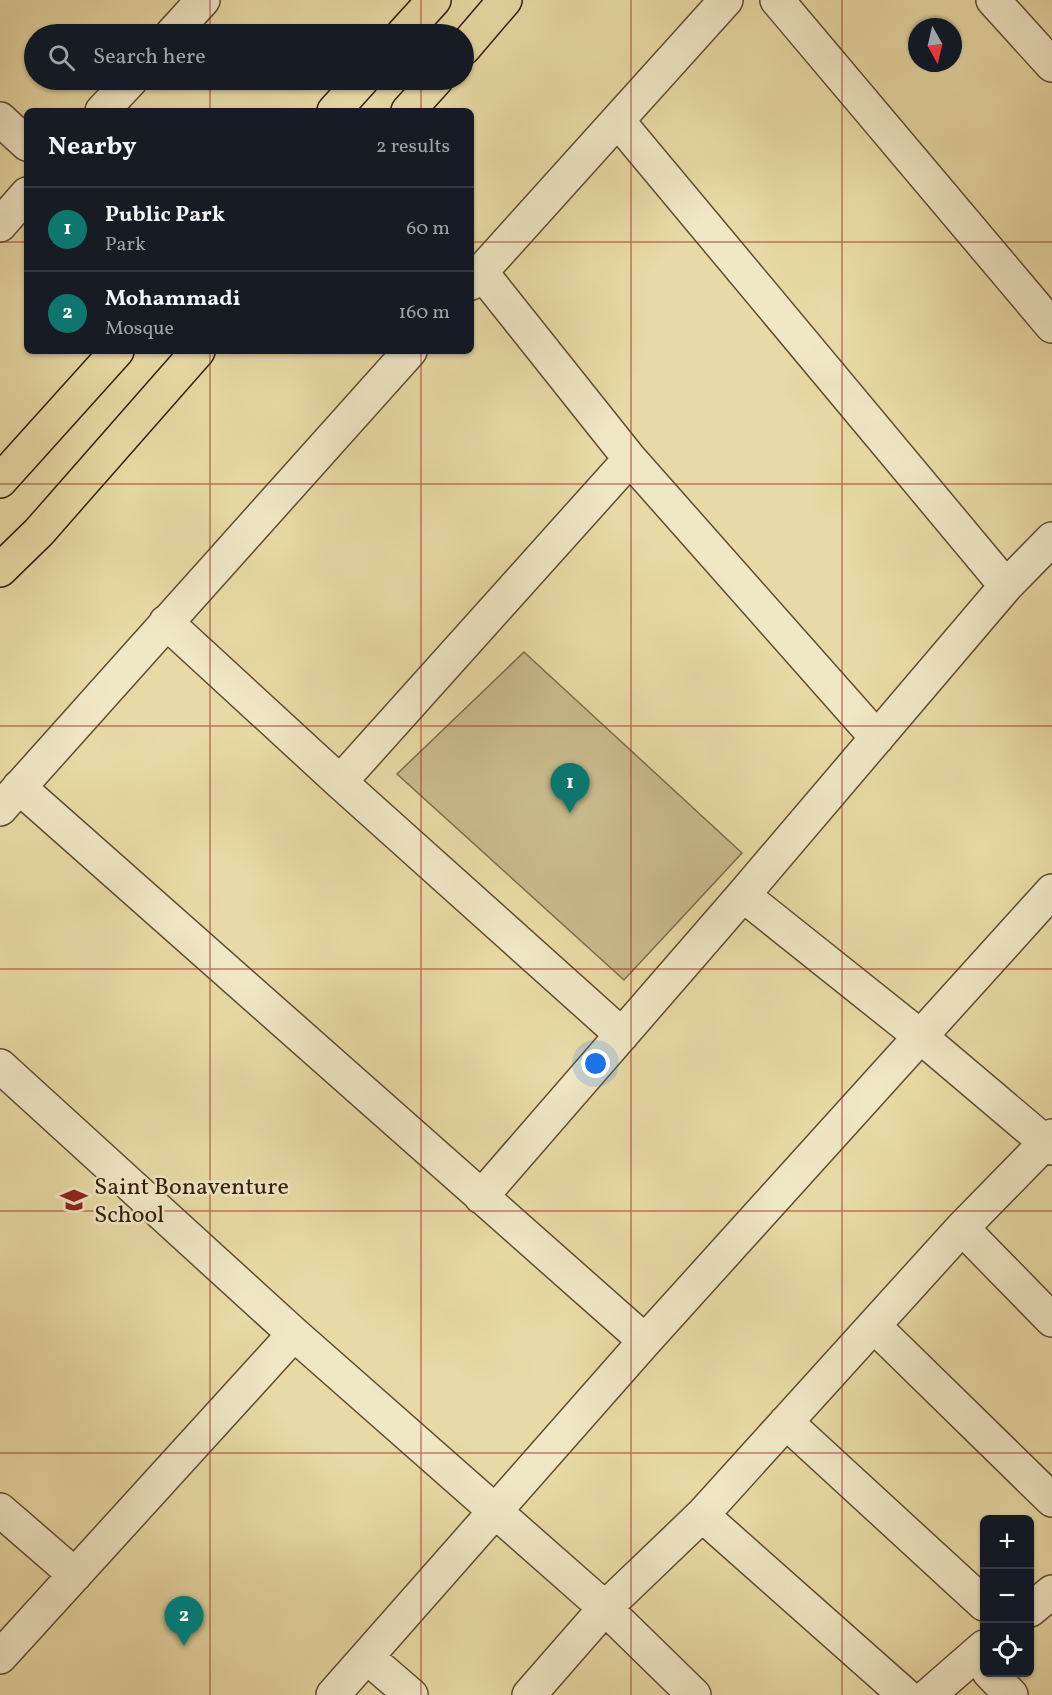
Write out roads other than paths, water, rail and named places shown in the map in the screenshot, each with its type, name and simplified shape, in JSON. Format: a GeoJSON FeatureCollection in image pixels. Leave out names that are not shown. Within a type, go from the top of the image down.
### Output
{"type":"FeatureCollection","features":[{"type":"Feature","properties":{"kind":"main road"},"geometry":{"type":"LineString","coordinates":[[412,24],[434,0]]}},
{"type":"Feature","properties":{"kind":"main road"},"geometry":{"type":"LineString","coordinates":[[474,36],[505,0]]}},
{"type":"Feature","properties":{"kind":"main road"},"geometry":{"type":"LineString","coordinates":[[337,108],[353,90]]}},
{"type":"Feature","properties":{"kind":"main road"},"geometry":{"type":"LineString","coordinates":[[411,108],[427,90]]}},
{"type":"Feature","properties":{"kind":"main road"},"geometry":{"type":"LineString","coordinates":[[0,481],[114,354]]}},
{"type":"Feature","properties":{"kind":"main road"},"geometry":{"type":"LineString","coordinates":[[0,570],[39,532],[195,354]]}},
{"type":"Feature","properties":{"kind":"street"},"geometry":{"type":"LineString","coordinates":[[181,24],[203,0]]}},
{"type":"Feature","properties":{"kind":"street"},"geometry":{"type":"LineString","coordinates":[[726,0],[476,278],[630,459],[877,738]]}},
{"type":"Feature","properties":{"kind":"street"},"geometry":{"type":"LineString","coordinates":[[777,0],[1052,326]]}},
{"type":"Feature","properties":{"kind":"street"},"geometry":{"type":"LineString","coordinates":[[993,0],[1052,65]]}},
{"type":"Feature","properties":{"kind":"street"},"geometry":{"type":"LineString","coordinates":[[105,108],[122,90]]}},
{"type":"Feature","properties":{"kind":"street"},"geometry":{"type":"LineString","coordinates":[[0,119],[24,141]]}},
{"type":"Feature","properties":{"kind":"street"},"geometry":{"type":"LineString","coordinates":[[618,120],[1006,586]]}},
{"type":"Feature","properties":{"kind":"street"},"geometry":{"type":"LineString","coordinates":[[0,225],[24,197]]}},
{"type":"Feature","properties":{"kind":"street"},"geometry":{"type":"LineString","coordinates":[[407,354],[9,798],[481,1197],[645,1341]]}},
{"type":"Feature","properties":{"kind":"street"},"geometry":{"type":"LineString","coordinates":[[340,782],[630,459]]}},
{"type":"Feature","properties":{"kind":"street"},"geometry":{"type":"LineString","coordinates":[[481,1197],[743,895],[1006,586],[1052,539]]}},
{"type":"Feature","properties":{"kind":"street"},"geometry":{"type":"LineString","coordinates":[[166,622],[622,1035]]}},
{"type":"Feature","properties":{"kind":"street"},"geometry":{"type":"LineString","coordinates":[[333,1695],[645,1341],[1052,891]]}},
{"type":"Feature","properties":{"kind":"street"},"geometry":{"type":"LineString","coordinates":[[529,1695],[605,1608],[702,1515],[962,1228],[1050,1142],[743,895]]}},
{"type":"Feature","properties":{"kind":"street"},"geometry":{"type":"LineString","coordinates":[[0,1066],[294,1334],[605,1608],[694,1695]]}},
{"type":"Feature","properties":{"kind":"street"},"geometry":{"type":"LineString","coordinates":[[962,1228],[1052,1320]]}},
{"type":"Feature","properties":{"kind":"street"},"geometry":{"type":"LineString","coordinates":[[874,1326],[1052,1500]]}},
{"type":"Feature","properties":{"kind":"street"},"geometry":{"type":"LineString","coordinates":[[0,1657],[294,1334]]}},
{"type":"Feature","properties":{"kind":"street"},"geometry":{"type":"LineString","coordinates":[[786,1422],[980,1600]]}},
{"type":"Feature","properties":{"kind":"street"},"geometry":{"type":"LineString","coordinates":[[0,1510],[75,1575]]}},
{"type":"Feature","properties":{"kind":"street"},"geometry":{"type":"LineString","coordinates":[[702,1515],[905,1695]]}},
{"type":"Feature","properties":{"kind":"street"},"geometry":{"type":"LineString","coordinates":[[1034,1606],[1052,1592]]}},
{"type":"Feature","properties":{"kind":"street"},"geometry":{"type":"LineString","coordinates":[[367,1657],[411,1695]]}},
{"type":"Feature","properties":{"kind":"street"},"geometry":{"type":"LineString","coordinates":[[928,1695],[980,1663]]}},
{"type":"Feature","properties":{"kind":"street"},"geometry":{"type":"LineString","coordinates":[[996,1677],[1011,1695]]}},
{"type":"Feature","properties":{"kind":"place","name":"Public Park"},"geometry":{"type":"Point","coordinates":[570,813]}},
{"type":"Feature","properties":{"kind":"place","name":"Saint Bonaventure School"},"geometry":{"type":"Point","coordinates":[74,1200]}},
{"type":"Feature","properties":{"kind":"place","name":"Mohammadi"},"geometry":{"type":"Point","coordinates":[184,1646]}}]}
